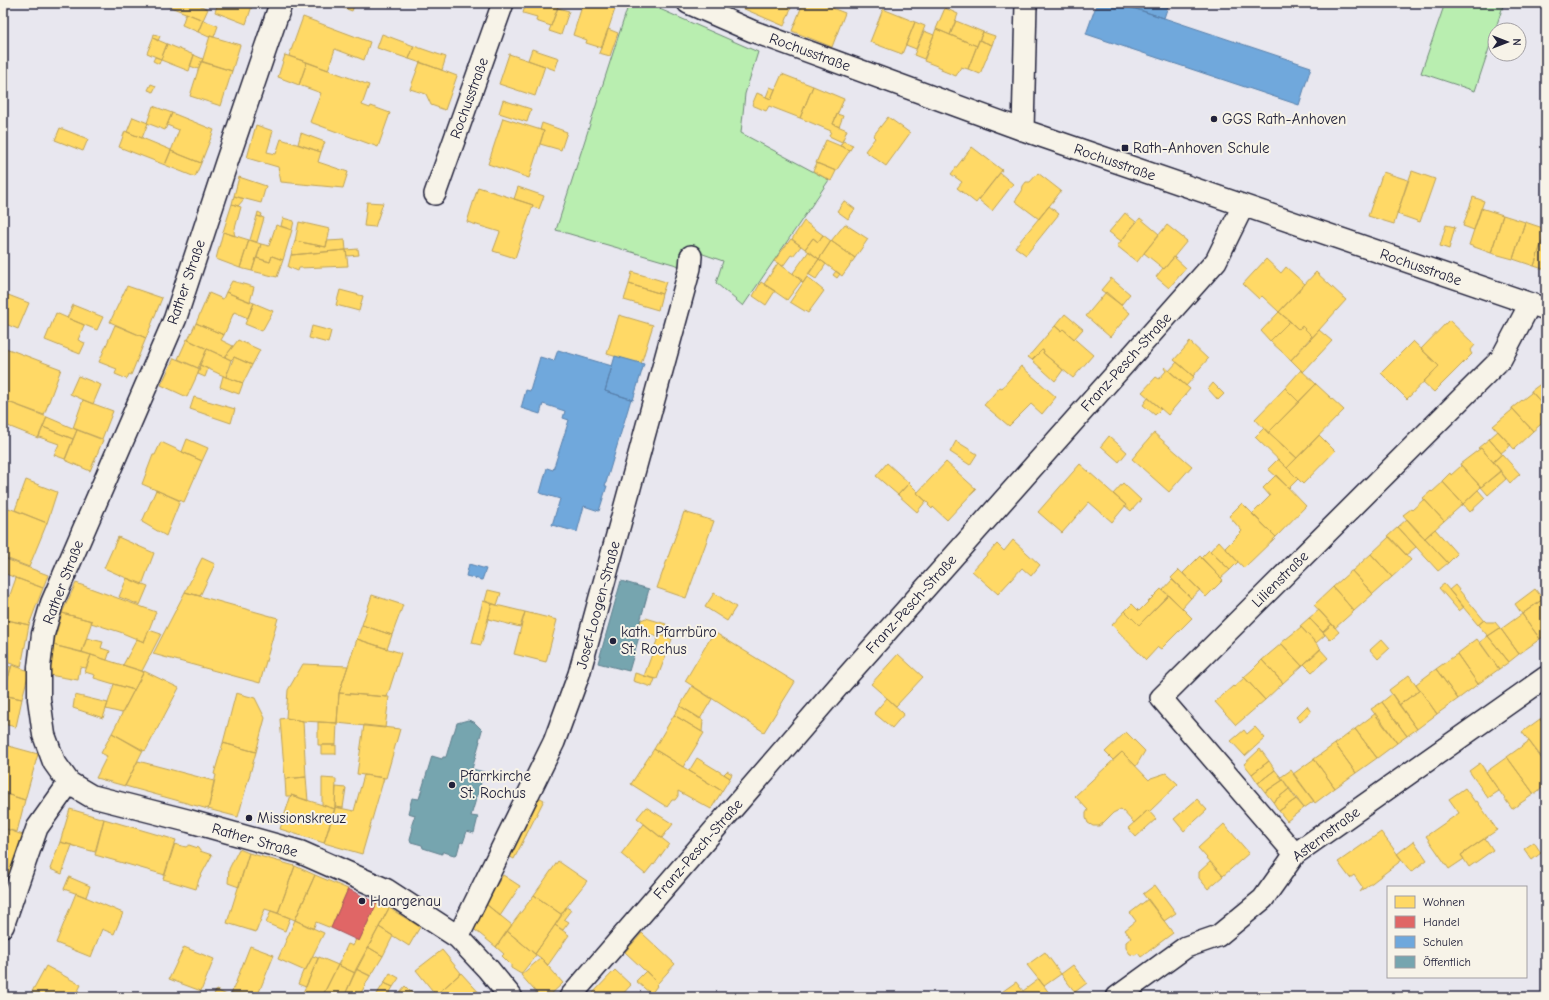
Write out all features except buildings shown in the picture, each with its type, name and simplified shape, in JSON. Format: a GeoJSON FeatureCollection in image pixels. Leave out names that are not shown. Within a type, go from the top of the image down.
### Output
{"type":"FeatureCollection","features":[{"type":"Feature","properties":{"kind":"main road","name":"Rather Straße"},"geometry":{"type":"LineString","coordinates":[[281,3],[175,319],[52,602],[43,634],[39,667],[39,686],[44,735],[54,762],[69,783],[91,796],[189,821],[300,852],[386,890],[458,937],[512,997]]}},
{"type":"Feature","properties":{"kind":"street","name":"Rochusstraße"},"geometry":{"type":"LineString","coordinates":[[435,194],[503,3]]}},
{"type":"Feature","properties":{"kind":"street","name":"Rochusstraße"},"geometry":{"type":"LineString","coordinates":[[688,3],[759,34],[1023,130],[1538,307]]}},
{"type":"Feature","properties":{"kind":"street"},"geometry":{"type":"LineString","coordinates":[[1023,130],[1026,3]]}},
{"type":"Feature","properties":{"kind":"street","name":"Franz-Pesch-Straße"},"geometry":{"type":"LineString","coordinates":[[570,997],[842,682],[1216,261],[1243,206]]}},
{"type":"Feature","properties":{"kind":"street","name":"Josef-Loogen-Straße"},"geometry":{"type":"LineString","coordinates":[[458,937],[554,742],[579,674],[688,275],[691,256]]}},
{"type":"Feature","properties":{"kind":"street","name":"Lilienstraße"},"geometry":{"type":"LineString","coordinates":[[1295,854],[1161,698],[1501,359],[1538,307]]}},
{"type":"Feature","properties":{"kind":"street","name":"Asternstraße"},"geometry":{"type":"LineString","coordinates":[[1117,997],[1186,948],[1218,936],[1263,899],[1295,854],[1546,677]]}},
{"type":"Feature","properties":{"kind":"street"},"geometry":{"type":"LineString","coordinates":[[3,926],[37,828],[69,783]]}},
{"type":"Feature","properties":{"kind":"green space"},"geometry":{"type":"Polygon","coordinates":[[[629,3],[646,3],[758,52],[745,94],[741,133],[829,180],[743,306],[716,283],[723,261],[686,248],[680,266],[556,230],[629,3]]]}},
{"type":"Feature","properties":{"kind":"green space"},"geometry":{"type":"Polygon","coordinates":[[[1445,3],[1504,3],[1498,22],[1487,22],[1487,55],[1475,91],[1421,73],[1445,3]]]}},
{"type":"Feature","properties":{"kind":"place","name":"GGS Rath-Anhoven"},"geometry":{"type":"Point","coordinates":[1214,119]}},
{"type":"Feature","properties":{"kind":"place","name":"Rath-Anhoven Schule"},"geometry":{"type":"Point","coordinates":[1125,148]}},
{"type":"Feature","properties":{"kind":"place","name":"kath. Pfarrbüro St. Rochus"},"geometry":{"type":"Point","coordinates":[613,641]}},
{"type":"Feature","properties":{"kind":"place","name":"Pfarrkirche St. Rochus"},"geometry":{"type":"Point","coordinates":[452,785]}},
{"type":"Feature","properties":{"kind":"place","name":"Missionskreuz"},"geometry":{"type":"Point","coordinates":[249,818]}},
{"type":"Feature","properties":{"kind":"place","name":"Haargenau"},"geometry":{"type":"Point","coordinates":[362,901]}}]}
